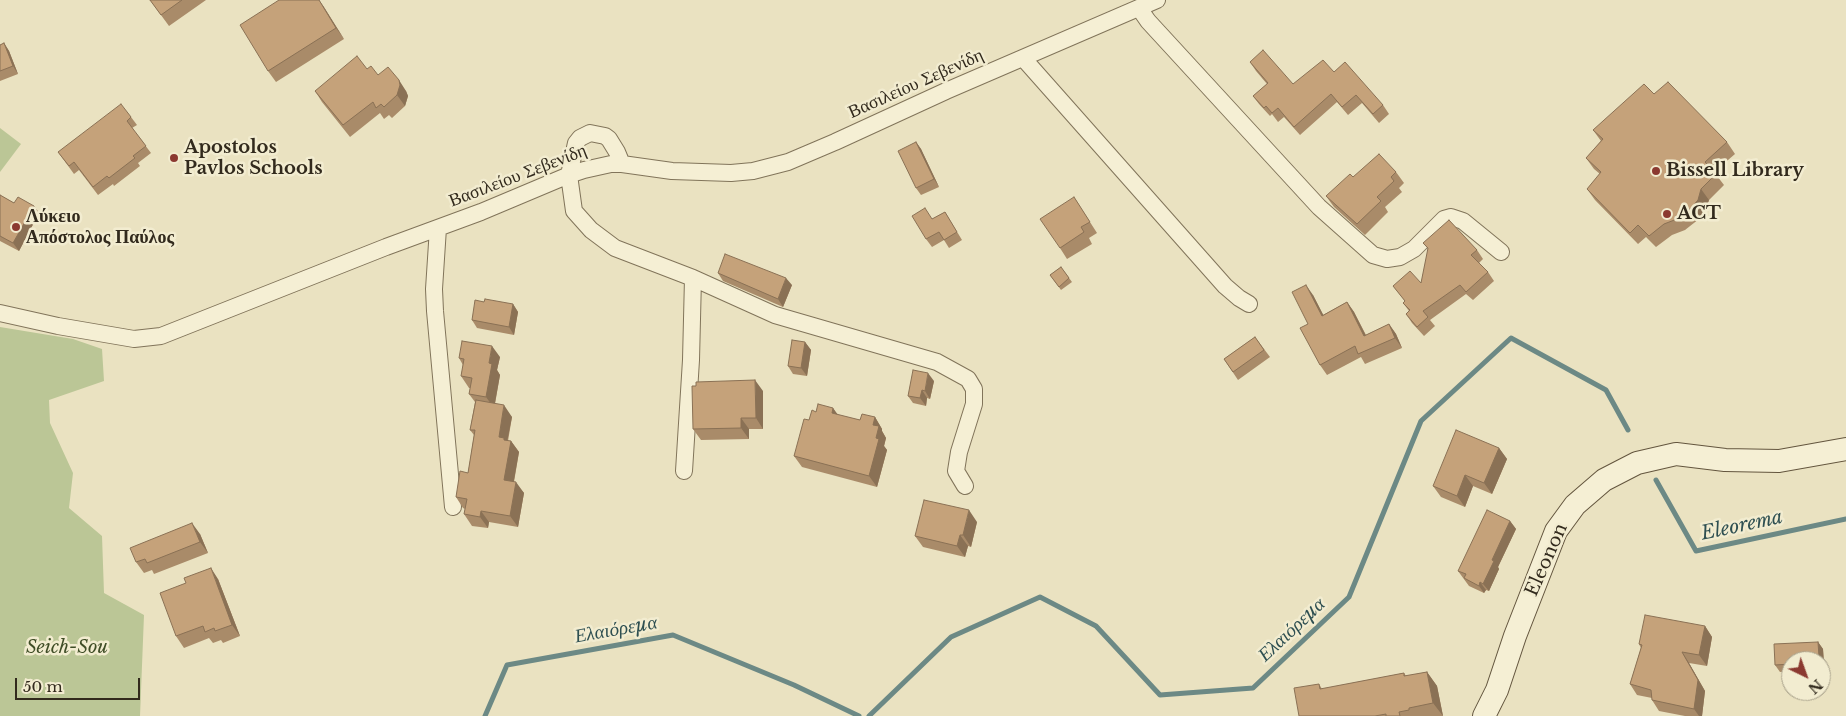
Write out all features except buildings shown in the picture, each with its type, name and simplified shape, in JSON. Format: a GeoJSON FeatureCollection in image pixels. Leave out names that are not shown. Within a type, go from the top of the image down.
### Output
{"type":"FeatureCollection","features":[{"type":"Feature","properties":{"kind":"street","name":"Βασιλείου Σεβενίδη"},"geometry":{"type":"LineString","coordinates":[[0,313],[58,326],[134,339],[161,336],[386,247],[481,212],[569,175],[600,166],[622,164],[695,173],[731,173],[774,166],[808,154],[946,91],[1157,0]]}},
{"type":"Feature","properties":{"kind":"street"},"geometry":{"type":"LineString","coordinates":[[1139,8],[1148,22],[1319,207],[1374,255],[1387,258],[1400,257],[1414,249],[1444,218],[1451,217],[1463,221],[1501,252]]}},
{"type":"Feature","properties":{"kind":"street"},"geometry":{"type":"LineString","coordinates":[[1023,58],[1225,286],[1249,304]]}},
{"type":"Feature","properties":{"kind":"street"},"geometry":{"type":"LineString","coordinates":[[622,164],[618,152],[609,139],[590,133],[580,138],[576,143],[569,175],[574,211],[591,230],[615,248],[693,278],[776,315],[937,362],[968,379],[974,390],[974,404],[959,452],[956,471],[965,486]]}},
{"type":"Feature","properties":{"kind":"street"},"geometry":{"type":"LineString","coordinates":[[438,228],[434,289],[435,311],[453,507]]}},
{"type":"Feature","properties":{"kind":"street"},"geometry":{"type":"LineString","coordinates":[[684,472],[691,360],[693,278]]}},
{"type":"Feature","properties":{"kind":"street","name":"Eleonon"},"geometry":{"type":"LineString","coordinates":[[1484,716],[1497,690],[1515,636],[1556,531],[1575,505],[1604,480],[1637,463],[1676,454],[1725,460],[1779,461],[1846,449]]}},
{"type":"Feature","properties":{"kind":"green space"},"geometry":{"type":"Polygon","coordinates":[[[0,128],[21,144],[0,172],[0,128]]]}},
{"type":"Feature","properties":{"kind":"green space","name":"Seich-Sou"},"geometry":{"type":"Polygon","coordinates":[[[0,327],[73,339],[102,349],[104,381],[49,400],[50,423],[73,473],[69,508],[102,536],[104,593],[144,615],[140,716],[0,716],[0,327]]]}},
{"type":"Feature","properties":{"kind":"waterway","name":"Ελαιόρεμα"},"geometry":{"type":"LineString","coordinates":[[869,716],[951,637],[1040,597],[1096,626],[1160,695],[1253,688],[1349,597],[1421,421],[1511,338],[1606,390],[1628,430]]}},
{"type":"Feature","properties":{"kind":"waterway","name":"Eleorema"},"geometry":{"type":"LineString","coordinates":[[1656,480],[1696,551],[1846,519]]}},
{"type":"Feature","properties":{"kind":"waterway","name":"Ελαιόρεμα"},"geometry":{"type":"LineString","coordinates":[[485,716],[507,665],[673,635],[794,685],[859,716]]}},
{"type":"Feature","properties":{"kind":"place","name":"Apostolos Pavlos Schools"},"geometry":{"type":"Point","coordinates":[174,158]}},
{"type":"Feature","properties":{"kind":"place","name":"Bissell Library"},"geometry":{"type":"Point","coordinates":[1656,171]}},
{"type":"Feature","properties":{"kind":"place","name":"ACT"},"geometry":{"type":"Point","coordinates":[1667,214]}},
{"type":"Feature","properties":{"kind":"place","name":"Λύκειο Απόστολος Παύλος"},"geometry":{"type":"Point","coordinates":[16,227]}}]}
